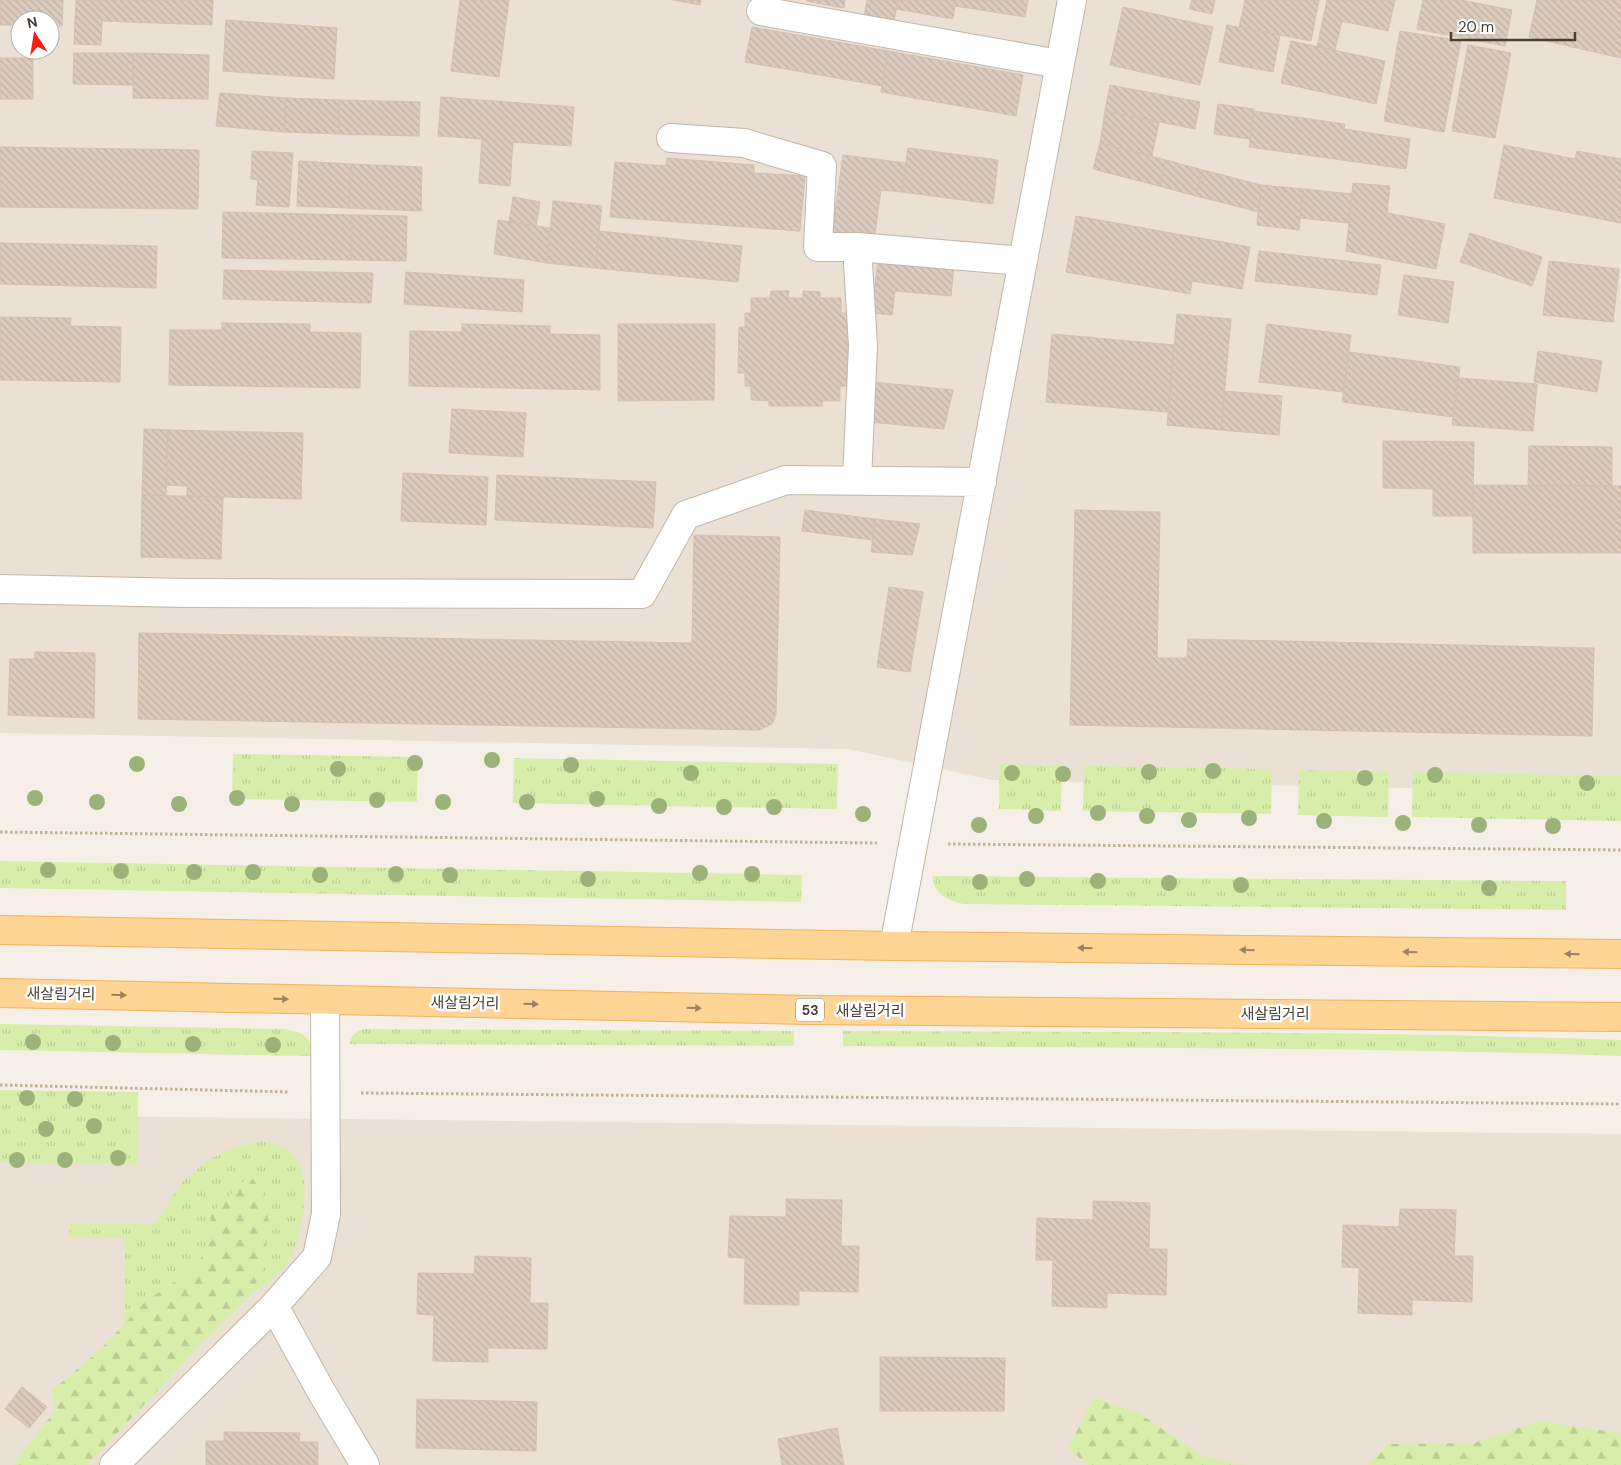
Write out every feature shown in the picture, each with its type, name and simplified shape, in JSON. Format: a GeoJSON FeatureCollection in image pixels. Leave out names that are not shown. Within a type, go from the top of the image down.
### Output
{"type":"FeatureCollection","features":[{"type":"Feature","properties":{"kind":"main road"},"geometry":{"type":"LineString","coordinates":[[0,930],[894,946],[1621,954]]}},
{"type":"Feature","properties":{"kind":"main road","name":"새살림거리"},"geometry":{"type":"LineString","coordinates":[[0,993],[808,1010],[1621,1017]]}},
{"type":"Feature","properties":{"kind":"street"},"geometry":{"type":"LineString","coordinates":[[894,946],[1072,0]]}},
{"type":"Feature","properties":{"kind":"street"},"geometry":{"type":"LineString","coordinates":[[761,11],[1059,64]]}},
{"type":"Feature","properties":{"kind":"street"},"geometry":{"type":"LineString","coordinates":[[671,138],[744,143],[822,166],[818,247],[856,248],[1023,261]]}},
{"type":"Feature","properties":{"kind":"street"},"geometry":{"type":"LineString","coordinates":[[856,248],[863,346],[857,480]]}},
{"type":"Feature","properties":{"kind":"street"},"geometry":{"type":"LineString","coordinates":[[0,588],[188,593],[642,594],[686,515],[786,480],[982,482]]}},
{"type":"Feature","properties":{"kind":"street"},"geometry":{"type":"LineString","coordinates":[[114,1465],[274,1306],[317,1257],[326,1214],[325,1000]]}},
{"type":"Feature","properties":{"kind":"street"},"geometry":{"type":"LineString","coordinates":[[274,1306],[321,1392],[365,1465]]}},
{"type":"Feature","properties":{"kind":"path"},"geometry":{"type":"LineString","coordinates":[[0,832],[1621,850]]}},
{"type":"Feature","properties":{"kind":"path"},"geometry":{"type":"LineString","coordinates":[[0,1085],[326,1092],[1621,1104]]}},
{"type":"Feature","properties":{"kind":"shaded area"},"geometry":{"type":"Polygon","coordinates":[[[0,0],[1621,0],[1621,792],[992,780],[848,749],[0,733],[0,0]]]}},
{"type":"Feature","properties":{"kind":"shaded area"},"geometry":{"type":"Polygon","coordinates":[[[0,1115],[1621,1134],[1621,1465],[0,1465],[0,1115]]]}},
{"type":"Feature","properties":{"kind":"green space"},"geometry":{"type":"Polygon","coordinates":[[[233,754],[418,757],[417,802],[232,799],[233,754]]]}},
{"type":"Feature","properties":{"kind":"green space"},"geometry":{"type":"Polygon","coordinates":[[[514,758],[838,764],[837,809],[513,803],[514,758]]]}},
{"type":"Feature","properties":{"kind":"green space"},"geometry":{"type":"Polygon","coordinates":[[[1000,764],[1062,766],[1061,811],[999,809],[1000,764]]]}},
{"type":"Feature","properties":{"kind":"green space"},"geometry":{"type":"Polygon","coordinates":[[[1084,766],[1272,769],[1271,814],[1083,811],[1084,766]]]}},
{"type":"Feature","properties":{"kind":"green space"},"geometry":{"type":"Polygon","coordinates":[[[1299,770],[1389,772],[1388,817],[1298,815],[1299,770]]]}},
{"type":"Feature","properties":{"kind":"green space"},"geometry":{"type":"Polygon","coordinates":[[[1413,772],[1621,776],[1621,821],[1412,817],[1413,772]]]}},
{"type":"Feature","properties":{"kind":"green space"},"geometry":{"type":"Polygon","coordinates":[[[0,861],[802,875],[801,902],[0,888],[0,861]]]}},
{"type":"Feature","properties":{"kind":"green space"},"geometry":{"type":"Polygon","coordinates":[[[932,876],[1566,881],[1566,910],[963,904],[942,895],[933,882],[932,876]]]}},
{"type":"Feature","properties":{"kind":"green space"},"geometry":{"type":"Polygon","coordinates":[[[0,1024],[285,1029],[301,1034],[308,1039],[312,1049],[312,1056],[0,1050],[0,1024]]]}},
{"type":"Feature","properties":{"kind":"green space"},"geometry":{"type":"Polygon","coordinates":[[[363,1029],[794,1031],[794,1046],[349,1044],[354,1035],[363,1029]]]}},
{"type":"Feature","properties":{"kind":"green space"},"geometry":{"type":"Polygon","coordinates":[[[843,1031],[1329,1033],[1621,1040],[1621,1056],[1329,1049],[843,1046],[843,1031]]]}},
{"type":"Feature","properties":{"kind":"green space"},"geometry":{"type":"Polygon","coordinates":[[[0,1090],[138,1092],[137,1165],[0,1162],[0,1090]]]}},
{"type":"Feature","properties":{"kind":"green space"},"geometry":{"type":"Polygon","coordinates":[[[262,1141],[280,1146],[290,1152],[297,1160],[304,1180],[303,1213],[295,1250],[291,1259],[275,1276],[251,1295],[264,1265],[212,1227],[198,1266],[146,1301],[124,1324],[125,1238],[69,1237],[70,1223],[155,1224],[182,1182],[208,1160],[236,1147],[262,1141]]]}},
{"type":"Feature","properties":{"kind":"green space"},"geometry":{"type":"Polygon","coordinates":[[[250,1175],[264,1195],[269,1224],[264,1265],[251,1295],[210,1335],[87,1465],[13,1465],[56,1409],[52,1390],[99,1351],[146,1301],[198,1266],[212,1227],[210,1215],[250,1175]]]}},
{"type":"Feature","properties":{"kind":"green space"},"geometry":{"type":"Polygon","coordinates":[[[1094,1398],[1137,1412],[1204,1457],[1247,1465],[1088,1465],[1068,1448],[1094,1398]]]}},
{"type":"Feature","properties":{"kind":"green space"},"geometry":{"type":"Polygon","coordinates":[[[1539,1421],[1621,1433],[1621,1465],[1368,1465],[1389,1444],[1474,1443],[1539,1421]]]}},
{"type":"Feature","properties":{"kind":"building"},"geometry":{"type":"Polygon","coordinates":[[[0,0],[63,0],[62,26],[60,26],[60,10],[10,10],[10,25],[0,25],[0,0]]]}},
{"type":"Feature","properties":{"kind":"building"},"geometry":{"type":"Polygon","coordinates":[[[76,0],[213,0],[212,25],[102,21],[101,45],[74,44],[76,0]]]}},
{"type":"Feature","properties":{"kind":"building"},"geometry":{"type":"Polygon","coordinates":[[[460,0],[509,0],[499,77],[451,71],[460,0]]]}},
{"type":"Feature","properties":{"kind":"building"},"geometry":{"type":"Polygon","coordinates":[[[673,0],[701,0],[700,5],[673,0]]]}},
{"type":"Feature","properties":{"kind":"building"},"geometry":{"type":"Polygon","coordinates":[[[807,0],[845,0],[844,8],[807,0]]]}},
{"type":"Feature","properties":{"kind":"building"},"geometry":{"type":"Polygon","coordinates":[[[867,0],[898,0],[894,21],[864,17],[867,0]]]}},
{"type":"Feature","properties":{"kind":"building"},"geometry":{"type":"Polygon","coordinates":[[[898,0],[1028,0],[1025,17],[955,6],[953,19],[896,9],[898,0]]]}},
{"type":"Feature","properties":{"kind":"building"},"geometry":{"type":"Polygon","coordinates":[[[1192,0],[1215,0],[1212,14],[1189,9],[1192,0]]]}},
{"type":"Feature","properties":{"kind":"building"},"geometry":{"type":"Polygon","coordinates":[[[1245,0],[1319,0],[1311,41],[1239,27],[1245,0]]]}},
{"type":"Feature","properties":{"kind":"building"},"geometry":{"type":"Polygon","coordinates":[[[1327,0],[1395,0],[1388,31],[1342,21],[1335,50],[1317,47],[1327,0]]]}},
{"type":"Feature","properties":{"kind":"building"},"geometry":{"type":"Polygon","coordinates":[[[1423,0],[1461,0],[1512,10],[1505,46],[1417,29],[1423,0]]]}},
{"type":"Feature","properties":{"kind":"building"},"geometry":{"type":"Polygon","coordinates":[[[1537,0],[1621,0],[1621,58],[1529,37],[1537,0]]]}},
{"type":"Feature","properties":{"kind":"building"},"geometry":{"type":"Polygon","coordinates":[[[1123,7],[1213,27],[1200,85],[1110,65],[1123,7]]]}},
{"type":"Feature","properties":{"kind":"building"},"geometry":{"type":"Polygon","coordinates":[[[226,20],[337,28],[334,79],[223,71],[226,20]]]}},
{"type":"Feature","properties":{"kind":"building"},"geometry":{"type":"Polygon","coordinates":[[[1227,25],[1280,35],[1273,72],[1219,62],[1227,25]]]}},
{"type":"Feature","properties":{"kind":"building"},"geometry":{"type":"Polygon","coordinates":[[[752,27],[888,51],[882,86],[745,62],[752,27]]]}},
{"type":"Feature","properties":{"kind":"building"},"geometry":{"type":"Polygon","coordinates":[[[1400,31],[1461,41],[1444,132],[1384,121],[1400,31]]]}},
{"type":"Feature","properties":{"kind":"building"},"geometry":{"type":"Polygon","coordinates":[[[1291,41],[1385,61],[1376,104],[1281,83],[1291,41]]]}},
{"type":"Feature","properties":{"kind":"building"},"geometry":{"type":"Polygon","coordinates":[[[1468,45],[1511,53],[1495,138],[1452,131],[1468,45]]]}},
{"type":"Feature","properties":{"kind":"building"},"geometry":{"type":"Polygon","coordinates":[[[888,51],[1023,75],[1016,116],[881,92],[888,51]]]}},
{"type":"Feature","properties":{"kind":"building"},"geometry":{"type":"Polygon","coordinates":[[[74,53],[133,53],[133,85],[73,84],[74,53]]]}},
{"type":"Feature","properties":{"kind":"building"},"geometry":{"type":"Polygon","coordinates":[[[133,53],[209,55],[208,99],[133,98],[133,53]]]}},
{"type":"Feature","properties":{"kind":"building"},"geometry":{"type":"Polygon","coordinates":[[[0,58],[33,60],[33,99],[0,99],[0,58]]]}},
{"type":"Feature","properties":{"kind":"building"},"geometry":{"type":"Polygon","coordinates":[[[1110,85],[1200,102],[1195,129],[1105,111],[1110,85]]]}},
{"type":"Feature","properties":{"kind":"building"},"geometry":{"type":"Polygon","coordinates":[[[220,93],[286,98],[284,132],[216,126],[220,93]]]}},
{"type":"Feature","properties":{"kind":"building"},"geometry":{"type":"Polygon","coordinates":[[[441,97],[574,107],[571,146],[513,142],[510,186],[479,183],[482,139],[438,136],[441,97]]]}},
{"type":"Feature","properties":{"kind":"building"},"geometry":{"type":"Polygon","coordinates":[[[286,98],[339,100],[339,134],[284,132],[286,98]]]}},
{"type":"Feature","properties":{"kind":"building"},"geometry":{"type":"Polygon","coordinates":[[[339,100],[420,102],[419,136],[339,134],[339,100]]]}},
{"type":"Feature","properties":{"kind":"building"},"geometry":{"type":"Polygon","coordinates":[[[1218,104],[1254,109],[1250,139],[1214,134],[1218,104]]]}},
{"type":"Feature","properties":{"kind":"building"},"geometry":{"type":"Polygon","coordinates":[[[1105,111],[1159,122],[1152,156],[1100,143],[1105,111]]]}},
{"type":"Feature","properties":{"kind":"building"},"geometry":{"type":"Polygon","coordinates":[[[1254,111],[1345,124],[1344,129],[1410,139],[1406,169],[1249,147],[1254,111]]]}},
{"type":"Feature","properties":{"kind":"building"},"geometry":{"type":"Polygon","coordinates":[[[1100,143],[1166,160],[1159,186],[1093,169],[1100,143]]]}},
{"type":"Feature","properties":{"kind":"building"},"geometry":{"type":"Polygon","coordinates":[[[1504,145],[1575,159],[1577,151],[1621,159],[1621,223],[1494,198],[1504,145]]]}},
{"type":"Feature","properties":{"kind":"building"},"geometry":{"type":"Polygon","coordinates":[[[0,147],[199,150],[198,209],[0,207],[0,147]]]}},
{"type":"Feature","properties":{"kind":"building"},"geometry":{"type":"Polygon","coordinates":[[[908,148],[998,160],[993,204],[902,192],[908,148]]]}},
{"type":"Feature","properties":{"kind":"building"},"geometry":{"type":"Polygon","coordinates":[[[252,151],[293,153],[289,207],[256,205],[258,180],[251,179],[252,151]]]}},
{"type":"Feature","properties":{"kind":"building"},"geometry":{"type":"Polygon","coordinates":[[[843,155],[906,163],[902,192],[881,190],[874,240],[832,234],[843,155]]]}},
{"type":"Feature","properties":{"kind":"building"},"geometry":{"type":"Polygon","coordinates":[[[667,158],[754,165],[754,173],[805,176],[800,231],[610,217],[615,162],[666,166],[667,158]]]}},
{"type":"Feature","properties":{"kind":"building"},"geometry":{"type":"Polygon","coordinates":[[[1166,160],[1203,170],[1196,196],[1159,186],[1166,160]]]}},
{"type":"Feature","properties":{"kind":"building"},"geometry":{"type":"Polygon","coordinates":[[[299,161],[351,164],[349,208],[297,206],[299,161]]]}},
{"type":"Feature","properties":{"kind":"building"},"geometry":{"type":"Polygon","coordinates":[[[351,164],[422,167],[421,211],[349,208],[351,164]]]}},
{"type":"Feature","properties":{"kind":"building"},"geometry":{"type":"Polygon","coordinates":[[[1203,170],[1261,185],[1259,212],[1196,196],[1203,170]]]}},
{"type":"Feature","properties":{"kind":"building"},"geometry":{"type":"Polygon","coordinates":[[[1353,183],[1390,186],[1387,213],[1445,224],[1436,269],[1346,251],[1353,183]]]}},
{"type":"Feature","properties":{"kind":"building"},"geometry":{"type":"Polygon","coordinates":[[[1261,185],[1303,189],[1299,230],[1257,225],[1261,185]]]}},
{"type":"Feature","properties":{"kind":"building"},"geometry":{"type":"Polygon","coordinates":[[[1303,189],[1352,194],[1349,223],[1300,218],[1303,189]]]}},
{"type":"Feature","properties":{"kind":"building"},"geometry":{"type":"Polygon","coordinates":[[[513,197],[540,202],[536,226],[509,222],[513,197]]]}},
{"type":"Feature","properties":{"kind":"building"},"geometry":{"type":"Polygon","coordinates":[[[553,201],[602,206],[595,268],[547,263],[553,201]]]}},
{"type":"Feature","properties":{"kind":"building"},"geometry":{"type":"Polygon","coordinates":[[[223,212],[352,215],[351,260],[222,258],[223,212]]]}},
{"type":"Feature","properties":{"kind":"building"},"geometry":{"type":"Polygon","coordinates":[[[352,215],[407,216],[406,261],[351,260],[352,215]]]}},
{"type":"Feature","properties":{"kind":"building"},"geometry":{"type":"Polygon","coordinates":[[[1076,216],[1250,247],[1242,289],[1192,281],[1190,294],[1066,272],[1076,216]]]}},
{"type":"Feature","properties":{"kind":"building"},"geometry":{"type":"Polygon","coordinates":[[[498,220],[550,228],[547,263],[494,254],[498,220]]]}},
{"type":"Feature","properties":{"kind":"building"},"geometry":{"type":"Polygon","coordinates":[[[599,231],[742,246],[738,282],[595,268],[599,231]]]}},
{"type":"Feature","properties":{"kind":"building"},"geometry":{"type":"Polygon","coordinates":[[[1470,233],[1542,257],[1532,286],[1460,262],[1470,233]]]}},
{"type":"Feature","properties":{"kind":"building"},"geometry":{"type":"Polygon","coordinates":[[[0,243],[157,246],[156,288],[0,284],[0,243]]]}},
{"type":"Feature","properties":{"kind":"building"},"geometry":{"type":"Polygon","coordinates":[[[1259,251],[1381,265],[1377,295],[1255,281],[1259,251]]]}},
{"type":"Feature","properties":{"kind":"building"},"geometry":{"type":"Polygon","coordinates":[[[878,259],[954,267],[951,296],[895,291],[892,315],[872,313],[878,259]]]}},
{"type":"Feature","properties":{"kind":"building"},"geometry":{"type":"Polygon","coordinates":[[[1549,261],[1619,269],[1613,322],[1543,315],[1549,261]]]}},
{"type":"Feature","properties":{"kind":"building"},"geometry":{"type":"Polygon","coordinates":[[[224,270],[373,273],[371,303],[223,299],[224,270]]]}},
{"type":"Feature","properties":{"kind":"building"},"geometry":{"type":"Polygon","coordinates":[[[406,272],[524,280],[522,312],[404,304],[406,272]]]}},
{"type":"Feature","properties":{"kind":"building"},"geometry":{"type":"Polygon","coordinates":[[[1404,275],[1454,282],[1448,323],[1398,315],[1404,275]]]}},
{"type":"Feature","properties":{"kind":"building"},"geometry":{"type":"Polygon","coordinates":[[[771,291],[789,291],[788,298],[803,298],[803,291],[820,292],[820,298],[841,298],[841,313],[847,313],[847,327],[854,327],[853,373],[847,373],[847,386],[840,386],[840,401],[822,401],[822,406],[769,406],[769,401],[751,400],[751,386],[745,386],[745,373],[738,373],[739,327],[745,327],[745,313],[751,313],[751,298],[770,298],[771,291]]]}},
{"type":"Feature","properties":{"kind":"building"},"geometry":{"type":"Polygon","coordinates":[[[1177,314],[1231,319],[1221,430],[1167,425],[1177,314]]]}},
{"type":"Feature","properties":{"kind":"building"},"geometry":{"type":"Polygon","coordinates":[[[0,317],[71,318],[70,326],[121,327],[120,382],[0,380],[0,317]]]}},
{"type":"Feature","properties":{"kind":"building"},"geometry":{"type":"Polygon","coordinates":[[[222,323],[310,324],[310,332],[361,333],[360,388],[169,385],[170,330],[222,330],[222,323]]]}},
{"type":"Feature","properties":{"kind":"building"},"geometry":{"type":"Polygon","coordinates":[[[462,324],[550,326],[550,334],[600,335],[600,390],[409,386],[410,331],[462,332],[462,324]]]}},
{"type":"Feature","properties":{"kind":"building"},"geometry":{"type":"Polygon","coordinates":[[[618,324],[715,324],[714,400],[618,401],[618,324]]]}},
{"type":"Feature","properties":{"kind":"building"},"geometry":{"type":"Polygon","coordinates":[[[1267,324],[1351,335],[1343,392],[1259,382],[1267,324]]]}},
{"type":"Feature","properties":{"kind":"building"},"geometry":{"type":"Polygon","coordinates":[[[1052,334],[1174,345],[1168,412],[1046,402],[1052,334]]]}},
{"type":"Feature","properties":{"kind":"building"},"geometry":{"type":"Polygon","coordinates":[[[1538,351],[1602,361],[1597,392],[1534,382],[1538,351]]]}},
{"type":"Feature","properties":{"kind":"building"},"geometry":{"type":"Polygon","coordinates":[[[1349,352],[1460,367],[1453,417],[1342,402],[1349,352]]]}},
{"type":"Feature","properties":{"kind":"building"},"geometry":{"type":"Polygon","coordinates":[[[1458,378],[1537,384],[1533,431],[1452,425],[1458,378]]]}},
{"type":"Feature","properties":{"kind":"building"},"geometry":{"type":"Polygon","coordinates":[[[873,382],[953,390],[944,429],[869,422],[873,382]]]}},
{"type":"Feature","properties":{"kind":"building"},"geometry":{"type":"Polygon","coordinates":[[[1224,391],[1282,396],[1279,435],[1221,430],[1224,391]]]}},
{"type":"Feature","properties":{"kind":"building"},"geometry":{"type":"Polygon","coordinates":[[[452,409],[526,413],[523,457],[449,453],[452,409]]]}},
{"type":"Feature","properties":{"kind":"building"},"geometry":{"type":"Polygon","coordinates":[[[144,429],[168,430],[166,495],[142,495],[144,429]]]}},
{"type":"Feature","properties":{"kind":"building"},"geometry":{"type":"Polygon","coordinates":[[[168,430],[303,433],[301,499],[187,496],[187,486],[166,485],[168,430]]]}},
{"type":"Feature","properties":{"kind":"building"},"geometry":{"type":"Polygon","coordinates":[[[1383,441],[1474,442],[1473,516],[1433,516],[1433,489],[1383,488],[1383,441]]]}},
{"type":"Feature","properties":{"kind":"building"},"geometry":{"type":"Polygon","coordinates":[[[1529,446],[1612,447],[1612,486],[1528,486],[1529,446]]]}},
{"type":"Feature","properties":{"kind":"building"},"geometry":{"type":"Polygon","coordinates":[[[403,473],[488,477],[486,525],[401,521],[403,473]]]}},
{"type":"Feature","properties":{"kind":"building"},"geometry":{"type":"Polygon","coordinates":[[[497,475],[656,482],[653,528],[495,520],[497,475]]]}},
{"type":"Feature","properties":{"kind":"building"},"geometry":{"type":"Polygon","coordinates":[[[1473,485],[1621,486],[1621,553],[1473,553],[1473,485]]]}},
{"type":"Feature","properties":{"kind":"building"},"geometry":{"type":"Polygon","coordinates":[[[142,495],[223,497],[221,559],[141,557],[142,495]]]}},
{"type":"Feature","properties":{"kind":"building"},"geometry":{"type":"Polygon","coordinates":[[[805,510],[875,519],[873,540],[802,531],[805,510]]]}},
{"type":"Feature","properties":{"kind":"building"},"geometry":{"type":"Polygon","coordinates":[[[1075,510],[1160,512],[1157,658],[1187,658],[1188,639],[1594,648],[1592,736],[1070,725],[1075,510]]]}},
{"type":"Feature","properties":{"kind":"building"},"geometry":{"type":"Polygon","coordinates":[[[875,519],[920,524],[912,555],[871,552],[875,519]]]}},
{"type":"Feature","properties":{"kind":"building"},"geometry":{"type":"Polygon","coordinates":[[[694,535],[780,537],[776,714],[772,724],[759,730],[138,719],[139,633],[692,643],[694,535]]]}},
{"type":"Feature","properties":{"kind":"building"},"geometry":{"type":"Polygon","coordinates":[[[889,587],[923,592],[910,672],[877,667],[889,587]]]}},
{"type":"Feature","properties":{"kind":"building"},"geometry":{"type":"Polygon","coordinates":[[[35,652],[95,653],[94,718],[8,715],[10,659],[35,659],[35,652]]]}},
{"type":"Feature","properties":{"kind":"building"},"geometry":{"type":"Polygon","coordinates":[[[786,1199],[842,1200],[841,1246],[859,1246],[858,1292],[799,1291],[799,1305],[744,1304],[745,1258],[728,1257],[730,1216],[786,1217],[786,1199]]]}},
{"type":"Feature","properties":{"kind":"building"},"geometry":{"type":"Polygon","coordinates":[[[1093,1201],[1150,1203],[1149,1249],[1167,1249],[1166,1295],[1107,1293],[1107,1308],[1052,1306],[1053,1260],[1036,1260],[1037,1218],[1093,1220],[1093,1201]]]}},
{"type":"Feature","properties":{"kind":"building"},"geometry":{"type":"Polygon","coordinates":[[[1400,1209],[1456,1210],[1454,1256],[1473,1256],[1472,1302],[1412,1300],[1412,1315],[1358,1313],[1359,1268],[1342,1267],[1343,1225],[1399,1227],[1400,1209]]]}},
{"type":"Feature","properties":{"kind":"building"},"geometry":{"type":"Polygon","coordinates":[[[475,1256],[531,1258],[530,1303],[548,1303],[547,1349],[488,1348],[488,1362],[433,1361],[434,1315],[417,1314],[418,1273],[474,1274],[475,1256]]]}},
{"type":"Feature","properties":{"kind":"building"},"geometry":{"type":"Polygon","coordinates":[[[880,1357],[1005,1358],[1004,1411],[880,1411],[880,1357]]]}},
{"type":"Feature","properties":{"kind":"building"},"geometry":{"type":"Polygon","coordinates":[[[22,1387],[47,1407],[29,1428],[5,1409],[22,1387]]]}},
{"type":"Feature","properties":{"kind":"building"},"geometry":{"type":"Polygon","coordinates":[[[417,1399],[537,1402],[536,1451],[416,1448],[417,1399]]]}},
{"type":"Feature","properties":{"kind":"building"},"geometry":{"type":"Polygon","coordinates":[[[837,1428],[844,1465],[782,1465],[778,1439],[837,1428]]]}},
{"type":"Feature","properties":{"kind":"building"},"geometry":{"type":"Polygon","coordinates":[[[224,1432],[300,1433],[299,1442],[318,1442],[318,1465],[206,1465],[206,1441],[224,1441],[224,1432]]]}}]}
